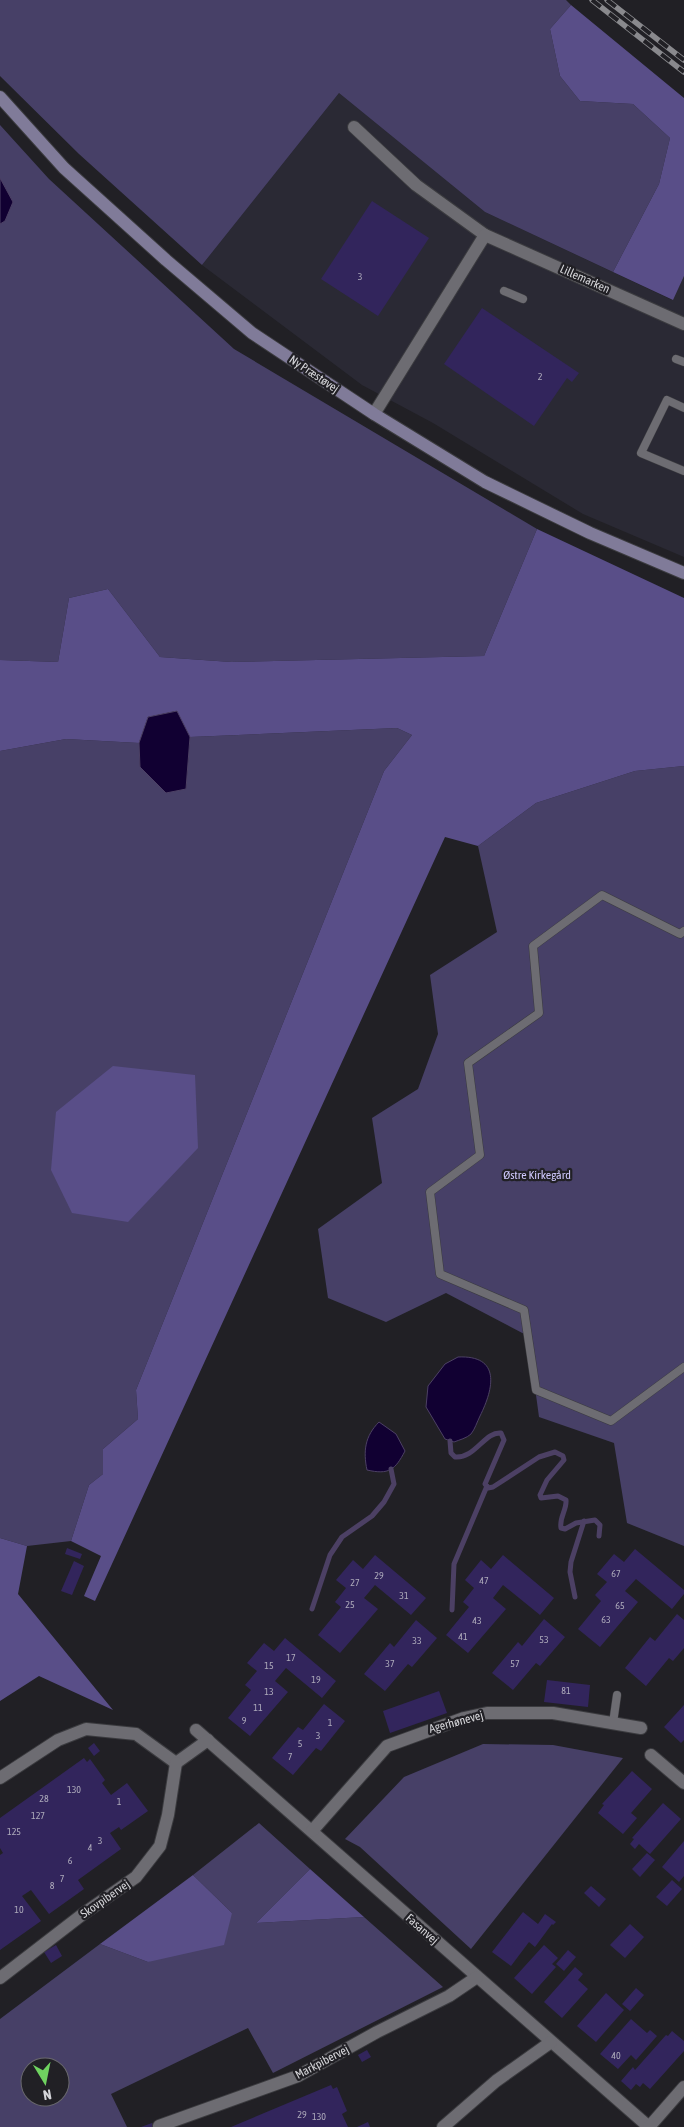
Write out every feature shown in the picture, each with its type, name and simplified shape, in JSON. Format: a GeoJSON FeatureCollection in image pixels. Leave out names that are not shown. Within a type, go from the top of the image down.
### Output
{"type":"FeatureCollection","features":[{"type":"Feature","properties":{"kind":"street","name":"Ny Præstøvej"},"geometry":{"type":"LineString","coordinates":[[0,96],[64,168],[166,260],[252,333],[374,414],[485,482],[590,533],[684,574]]}},
{"type":"Feature","properties":{"kind":"street","name":"Lillemarken"},"geometry":{"type":"LineString","coordinates":[[354,127],[416,185],[486,235],[684,324]]}},
{"type":"Feature","properties":{"kind":"street"},"geometry":{"type":"LineString","coordinates":[[374,414],[486,235]]}},
{"type":"Feature","properties":{"kind":"street","name":"Agerhønevej"},"geometry":{"type":"LineString","coordinates":[[312,1831],[386,1746],[425,1730],[487,1713],[553,1713],[641,1728]]}},
{"type":"Feature","properties":{"kind":"street"},"geometry":{"type":"LineString","coordinates":[[0,1778],[58,1740],[86,1730],[136,1734],[176,1763],[208,1740]]}},
{"type":"Feature","properties":{"kind":"street","name":"Fasanvej"},"geometry":{"type":"LineString","coordinates":[[196,1730],[649,2127]]}},
{"type":"Feature","properties":{"kind":"street"},"geometry":{"type":"LineString","coordinates":[[651,1755],[684,1784]]}},
{"type":"Feature","properties":{"kind":"street","name":"Skovpibervej"},"geometry":{"type":"LineString","coordinates":[[0,1978],[136,1876],[160,1846],[168,1815],[176,1763]]}},
{"type":"Feature","properties":{"kind":"street","name":"Markpibervej"},"geometry":{"type":"LineString","coordinates":[[159,2126],[298,2076],[376,2032],[449,1996],[477,1977]]}},
{"type":"Feature","properties":{"kind":"street"},"geometry":{"type":"LineString","coordinates":[[443,2127],[496,2081],[551,2042]]}},
{"type":"Feature","properties":{"kind":"street"},"geometry":{"type":"LineString","coordinates":[[649,2127],[684,2087]]}},
{"type":"Feature","properties":{"kind":"lane"},"geometry":{"type":"LineString","coordinates":[[504,291],[523,299]]}},
{"type":"Feature","properties":{"kind":"lane"},"geometry":{"type":"LineString","coordinates":[[684,408],[667,400],[641,453],[684,471]]}},
{"type":"Feature","properties":{"kind":"lane"},"geometry":{"type":"LineString","coordinates":[[684,931],[680,934],[602,895],[533,946],[539,1013],[468,1064],[480,1155],[430,1192],[440,1274],[524,1310],[536,1390],[611,1421],[684,1367]]}},
{"type":"Feature","properties":{"kind":"lane"},"geometry":{"type":"LineString","coordinates":[[613,1723],[617,1695]]}},
{"type":"Feature","properties":{"kind":"shaded area"},"geometry":{"type":"Polygon","coordinates":[[[571,5],[684,98],[684,276],[673,300],[613,272],[659,184],[670,138],[633,104],[580,101],[560,76],[550,29],[571,5]]]}},
{"type":"Feature","properties":{"kind":"shaded area"},"geometry":{"type":"Polygon","coordinates":[[[339,93],[485,212],[672,300],[684,276],[684,557],[583,514],[433,423],[362,385],[202,265],[339,93]]]}},
{"type":"Feature","properties":{"kind":"shaded area"},"geometry":{"type":"Polygon","coordinates":[[[0,178],[13,202],[5,221],[0,224],[0,178]]]}},
{"type":"Feature","properties":{"kind":"shaded area"},"geometry":{"type":"Polygon","coordinates":[[[537,529],[684,598],[684,766],[635,771],[536,803],[478,846],[445,837],[95,1601],[84,1596],[101,1556],[71,1541],[89,1485],[103,1474],[103,1449],[138,1419],[136,1390],[384,771],[412,735],[397,728],[190,737],[176,711],[148,717],[139,743],[66,739],[0,751],[0,660],[58,662],[69,598],[108,589],[160,657],[231,662],[484,656],[537,529]]]}},
{"type":"Feature","properties":{"kind":"shaded area"},"geometry":{"type":"Polygon","coordinates":[[[177,711],[190,737],[186,789],[166,793],[140,767],[139,743],[148,717],[177,711]]]}},
{"type":"Feature","properties":{"kind":"shaded area"},"geometry":{"type":"Polygon","coordinates":[[[113,1066],[195,1075],[198,1148],[128,1222],[72,1213],[51,1170],[56,1112],[113,1066]]]}},
{"type":"Feature","properties":{"kind":"shaded area"},"geometry":{"type":"Polygon","coordinates":[[[458,1357],[482,1361],[488,1367],[491,1385],[485,1405],[471,1434],[454,1442],[445,1439],[426,1407],[428,1386],[445,1364],[458,1357]]]}},
{"type":"Feature","properties":{"kind":"shaded area"},"geometry":{"type":"Polygon","coordinates":[[[379,1422],[396,1434],[405,1451],[394,1467],[381,1472],[367,1470],[365,1456],[368,1438],[379,1422]]]}},
{"type":"Feature","properties":{"kind":"shaded area"},"geometry":{"type":"Polygon","coordinates":[[[0,1538],[27,1546],[18,1594],[113,1710],[39,1676],[0,1701],[0,1538]]]}},
{"type":"Feature","properties":{"kind":"shaded area"},"geometry":{"type":"Polygon","coordinates":[[[310,1869],[364,1917],[256,1923],[310,1869]]]}},
{"type":"Feature","properties":{"kind":"shaded area"},"geometry":{"type":"Polygon","coordinates":[[[193,1875],[232,1913],[224,1945],[148,1962],[100,1944],[193,1875]]]}},
{"type":"Feature","properties":{"kind":"green space"},"geometry":{"type":"Polygon","coordinates":[[[0,0],[566,0],[571,5],[550,29],[560,76],[580,101],[633,104],[670,138],[659,184],[613,272],[485,212],[339,93],[202,265],[79,154],[0,76],[0,0]]]}},
{"type":"Feature","properties":{"kind":"green space"},"geometry":{"type":"Polygon","coordinates":[[[0,125],[49,179],[234,349],[537,529],[484,656],[231,662],[160,657],[108,589],[69,598],[58,662],[0,660],[0,125]]]}},
{"type":"Feature","properties":{"kind":"green space"},"geometry":{"type":"Polygon","coordinates":[[[397,728],[412,735],[384,771],[136,1390],[138,1419],[103,1449],[103,1474],[89,1485],[71,1541],[27,1546],[0,1538],[0,751],[66,739],[139,743],[140,767],[186,789],[190,737],[397,728]]]}},
{"type":"Feature","properties":{"kind":"green space","name":"Østre Kirkegård"},"geometry":{"type":"Polygon","coordinates":[[[684,766],[684,1546],[627,1523],[614,1443],[539,1417],[528,1336],[446,1293],[386,1322],[328,1298],[318,1229],[382,1183],[372,1118],[418,1089],[438,1034],[430,975],[497,932],[478,846],[536,803],[635,771],[684,766]]]}},
{"type":"Feature","properties":{"kind":"green space"},"geometry":{"type":"Polygon","coordinates":[[[483,1744],[553,1745],[623,1758],[471,1949],[360,1847],[345,1839],[404,1777],[483,1744]]]}},
{"type":"Feature","properties":{"kind":"green space"},"geometry":{"type":"Polygon","coordinates":[[[259,1823],[310,1869],[256,1923],[364,1917],[443,1987],[273,2073],[248,2028],[111,2094],[127,2127],[0,2127],[0,2019],[100,1944],[148,1962],[232,1913],[193,1875],[259,1823]]]}},
{"type":"Feature","properties":{"kind":"building"},"geometry":{"type":"Polygon","coordinates":[[[372,201],[429,238],[378,316],[321,279],[372,201]]]}},
{"type":"Feature","properties":{"kind":"building"},"geometry":{"type":"Polygon","coordinates":[[[482,308],[579,373],[572,382],[567,378],[534,426],[444,364],[482,308]]]}},
{"type":"Feature","properties":{"kind":"building"},"geometry":{"type":"Polygon","coordinates":[[[67,1548],[82,1554],[80,1559],[65,1554],[67,1548]]]}},
{"type":"Feature","properties":{"kind":"building"},"geometry":{"type":"Polygon","coordinates":[[[635,1549],[684,1590],[684,1594],[672,1609],[636,1579],[625,1591],[638,1602],[600,1647],[578,1629],[601,1601],[595,1595],[607,1582],[597,1574],[614,1554],[624,1562],[635,1549]]]}},
{"type":"Feature","properties":{"kind":"building"},"geometry":{"type":"Polygon","coordinates":[[[375,1555],[426,1598],[411,1615],[375,1585],[364,1598],[378,1609],[340,1653],[318,1635],[341,1607],[335,1602],[346,1588],[336,1580],[353,1560],[363,1569],[375,1555]]]}},
{"type":"Feature","properties":{"kind":"building"},"geometry":{"type":"Polygon","coordinates":[[[503,1555],[554,1598],[540,1615],[503,1585],[493,1598],[506,1609],[468,1653],[446,1635],[469,1607],[463,1602],[474,1588],[465,1580],[481,1560],[491,1569],[503,1555]]]}},
{"type":"Feature","properties":{"kind":"building"},"geometry":{"type":"Polygon","coordinates":[[[74,1561],[84,1566],[72,1595],[61,1591],[74,1561]]]}},
{"type":"Feature","properties":{"kind":"building"},"geometry":{"type":"Polygon","coordinates":[[[677,1614],[684,1620],[684,1648],[673,1661],[669,1658],[646,1686],[625,1668],[650,1637],[655,1641],[677,1614]]]}},
{"type":"Feature","properties":{"kind":"building"},"geometry":{"type":"Polygon","coordinates":[[[544,1619],[565,1637],[540,1666],[536,1663],[513,1690],[492,1673],[518,1642],[522,1646],[544,1619]]]}},
{"type":"Feature","properties":{"kind":"building"},"geometry":{"type":"Polygon","coordinates":[[[416,1620],[437,1638],[412,1667],[408,1664],[385,1691],[364,1674],[390,1643],[394,1647],[416,1620]]]}},
{"type":"Feature","properties":{"kind":"building"},"geometry":{"type":"Polygon","coordinates":[[[285,1638],[336,1681],[322,1698],[286,1668],[275,1681],[288,1692],[250,1736],[228,1718],[251,1690],[245,1685],[257,1671],[247,1663],[264,1643],[274,1651],[285,1638]]]}},
{"type":"Feature","properties":{"kind":"building"},"geometry":{"type":"Polygon","coordinates":[[[547,1680],[590,1685],[588,1707],[544,1702],[547,1680]]]}},
{"type":"Feature","properties":{"kind":"building"},"geometry":{"type":"Polygon","coordinates":[[[439,1691],[447,1713],[390,1733],[383,1711],[439,1691]]]}},
{"type":"Feature","properties":{"kind":"building"},"geometry":{"type":"Polygon","coordinates":[[[324,1704],[345,1721],[321,1751],[316,1748],[293,1775],[272,1758],[298,1727],[303,1730],[324,1704]]]}},
{"type":"Feature","properties":{"kind":"building"},"geometry":{"type":"Polygon","coordinates":[[[684,1705],[684,1740],[681,1743],[664,1727],[684,1705]]]}},
{"type":"Feature","properties":{"kind":"building"},"geometry":{"type":"Polygon","coordinates":[[[94,1743],[100,1751],[94,1756],[88,1748],[94,1743]]]}},
{"type":"Feature","properties":{"kind":"building"},"geometry":{"type":"Polygon","coordinates":[[[84,1758],[87,1762],[90,1759],[105,1780],[102,1783],[111,1795],[127,1783],[148,1811],[121,1830],[119,1827],[110,1833],[121,1849],[78,1880],[84,1889],[49,1914],[31,1890],[22,1896],[41,1921],[0,1950],[0,1855],[3,1853],[0,1848],[0,1818],[84,1758]]]}},
{"type":"Feature","properties":{"kind":"building"},"geometry":{"type":"Polygon","coordinates":[[[632,1771],[652,1789],[631,1813],[637,1818],[623,1834],[598,1813],[604,1805],[602,1804],[632,1771]]]}},
{"type":"Feature","properties":{"kind":"building"},"geometry":{"type":"Polygon","coordinates":[[[663,1803],[681,1819],[650,1854],[639,1844],[635,1849],[630,1844],[634,1839],[632,1838],[663,1803]]]}},
{"type":"Feature","properties":{"kind":"building"},"geometry":{"type":"Polygon","coordinates":[[[684,1841],[684,1876],[679,1882],[662,1867],[684,1841]]]}},
{"type":"Feature","properties":{"kind":"building"},"geometry":{"type":"Polygon","coordinates":[[[647,1853],[655,1860],[640,1877],[632,1869],[647,1853]]]}},
{"type":"Feature","properties":{"kind":"building"},"geometry":{"type":"Polygon","coordinates":[[[672,1880],[682,1889],[667,1906],[656,1897],[672,1880]]]}},
{"type":"Feature","properties":{"kind":"building"},"geometry":{"type":"Polygon","coordinates":[[[591,1886],[606,1899],[599,1907],[584,1893],[591,1886]]]}},
{"type":"Feature","properties":{"kind":"building"},"geometry":{"type":"Polygon","coordinates":[[[523,1912],[538,1924],[545,1914],[556,1922],[552,1924],[535,1947],[529,1942],[511,1966],[492,1952],[523,1912]]]}},
{"type":"Feature","properties":{"kind":"building"},"geometry":{"type":"Polygon","coordinates":[[[630,1924],[644,1937],[625,1958],[610,1945],[630,1924]]]}},
{"type":"Feature","properties":{"kind":"building"},"geometry":{"type":"Polygon","coordinates":[[[56,1945],[62,1956],[51,1963],[44,1952],[56,1945]]]}},
{"type":"Feature","properties":{"kind":"building"},"geometry":{"type":"Polygon","coordinates":[[[544,1945],[558,1958],[552,1964],[556,1967],[532,1994],[514,1978],[544,1945]]]}},
{"type":"Feature","properties":{"kind":"building"},"geometry":{"type":"Polygon","coordinates":[[[568,1950],[576,1957],[564,1971],[556,1964],[568,1950]]]}},
{"type":"Feature","properties":{"kind":"building"},"geometry":{"type":"Polygon","coordinates":[[[575,1967],[583,1974],[578,1980],[588,1989],[562,2018],[544,2002],[575,1967]]]}},
{"type":"Feature","properties":{"kind":"building"},"geometry":{"type":"Polygon","coordinates":[[[636,1988],[644,1995],[630,2011],[622,2004],[636,1988]]]}},
{"type":"Feature","properties":{"kind":"building"},"geometry":{"type":"Polygon","coordinates":[[[606,1993],[624,2010],[596,2042],[577,2026],[606,1993]]]}},
{"type":"Feature","properties":{"kind":"building"},"geometry":{"type":"Polygon","coordinates":[[[631,2019],[647,2033],[650,2030],[657,2036],[636,2060],[631,2055],[618,2069],[600,2054],[631,2019]]]}},
{"type":"Feature","properties":{"kind":"building"},"geometry":{"type":"Polygon","coordinates":[[[672,2031],[684,2041],[684,2051],[650,2089],[643,2083],[640,2087],[636,2084],[631,2090],[621,2081],[633,2067],[635,2070],[666,2035],[668,2036],[672,2031]]]}},
{"type":"Feature","properties":{"kind":"building"},"geometry":{"type":"Polygon","coordinates":[[[367,2050],[371,2057],[362,2062],[358,2055],[367,2050]]]}},
{"type":"Feature","properties":{"kind":"building"},"geometry":{"type":"Polygon","coordinates":[[[331,2085],[333,2089],[337,2087],[347,2111],[342,2114],[348,2127],[231,2127],[331,2085]]]}},
{"type":"Feature","properties":{"kind":"building"},"geometry":{"type":"Polygon","coordinates":[[[368,2122],[370,2127],[357,2127],[368,2122]]]}},
{"type":"Feature","properties":{"kind":"building"},"geometry":{"type":"Polygon","coordinates":[[[152,2123],[153,2127],[141,2127],[152,2123]]]}},
{"type":"Feature","properties":{"kind":"waterway"},"geometry":{"type":"LineString","coordinates":[[450,1441],[451,1453],[455,1457],[462,1456],[474,1450],[490,1436],[501,1433],[504,1440],[485,1484],[488,1488],[493,1487],[539,1457],[555,1452],[563,1456],[564,1460],[547,1480],[540,1495],[541,1498],[558,1496],[566,1500],[561,1528],[565,1529],[576,1523],[595,1520],[600,1525],[599,1536]]}},
{"type":"Feature","properties":{"kind":"waterway"},"geometry":{"type":"LineString","coordinates":[[312,1609],[330,1555],[342,1537],[372,1516],[384,1502],[394,1484],[391,1469]]}},
{"type":"Feature","properties":{"kind":"waterway"},"geometry":{"type":"LineString","coordinates":[[452,1610],[454,1564],[487,1486]]}},
{"type":"Feature","properties":{"kind":"waterway"},"geometry":{"type":"LineString","coordinates":[[575,1597],[570,1572],[571,1562],[584,1521]]}},
{"type":"Feature","properties":{"kind":"railway"},"geometry":{"type":"LineString","coordinates":[[592,0],[684,72]]}},
{"type":"Feature","properties":{"kind":"railway"},"geometry":{"type":"LineString","coordinates":[[607,0],[684,60]]}}]}
